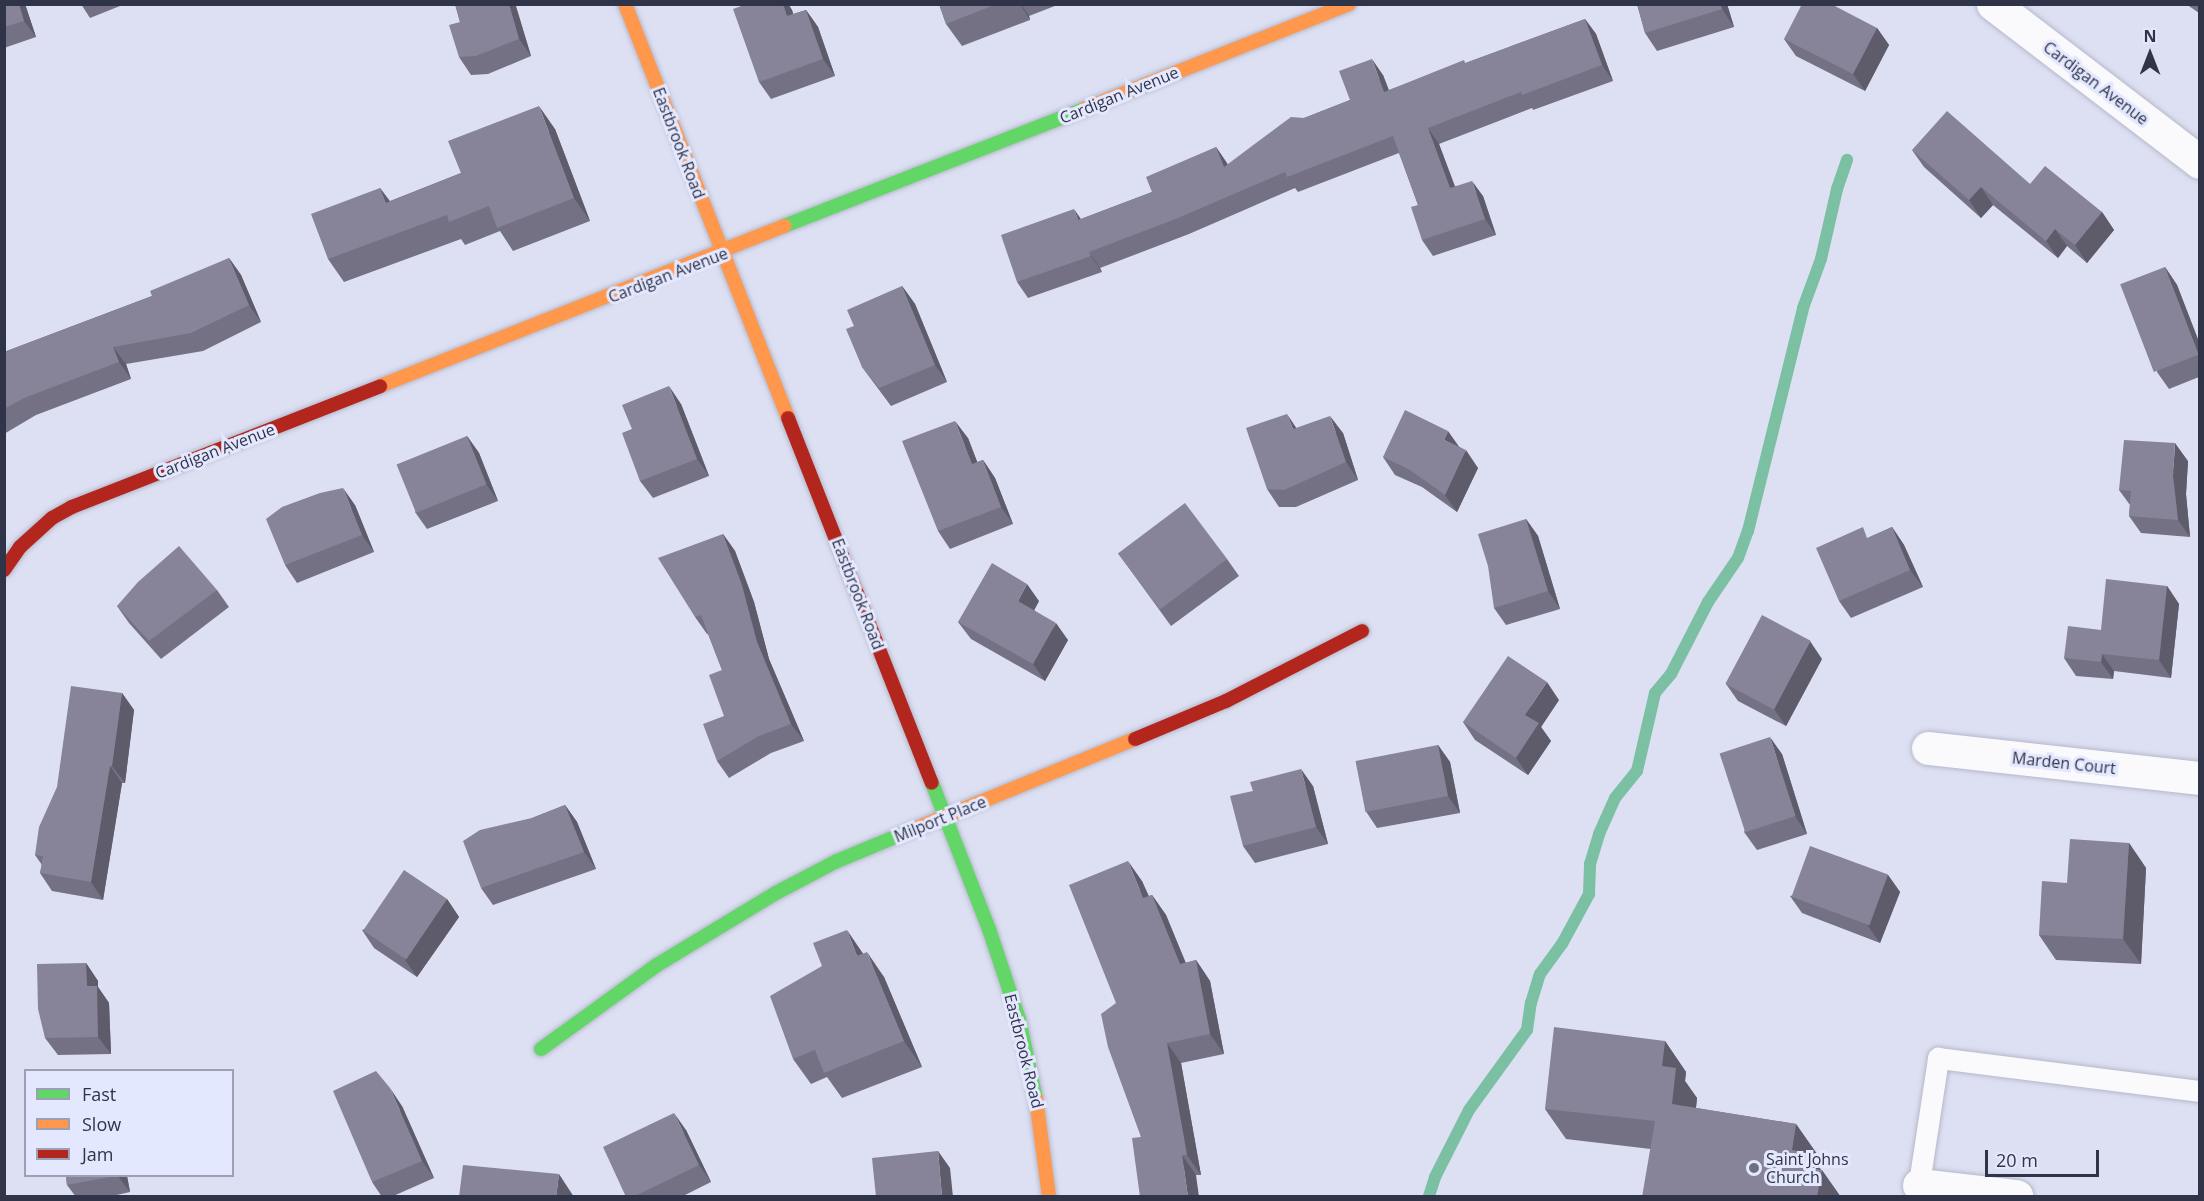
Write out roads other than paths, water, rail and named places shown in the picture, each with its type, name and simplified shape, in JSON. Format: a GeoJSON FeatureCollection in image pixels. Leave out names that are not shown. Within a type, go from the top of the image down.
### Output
{"type":"FeatureCollection","features":[{"type":"Feature","properties":{"kind":"street","name":"Eastbrook Road"},"geometry":{"type":"LineString","coordinates":[[625,4],[989,929],[1019,1019],[1039,1113],[1049,1197]]}},
{"type":"Feature","properties":{"kind":"street","name":"Cardigan Avenue"},"geometry":{"type":"LineString","coordinates":[[4,570],[20,547],[52,518],[72,507],[723,253],[1349,4]]}},
{"type":"Feature","properties":{"kind":"street","name":"Cardigan Avenue"},"geometry":{"type":"LineString","coordinates":[[1994,4],[2199,162]]}},
{"type":"Feature","properties":{"kind":"street","name":"Milport Place"},"geometry":{"type":"LineString","coordinates":[[541,1049],[657,965],[776,893],[837,861],[1226,701],[1362,631]]}},
{"type":"Feature","properties":{"kind":"street","name":"Marden Court"},"geometry":{"type":"LineString","coordinates":[[1928,748],[2199,778]]}},
{"type":"Feature","properties":{"kind":"street"},"geometry":{"type":"LineString","coordinates":[[1918,1191],[2016,1197]]}},
{"type":"Feature","properties":{"kind":"lane"},"geometry":{"type":"LineString","coordinates":[[1918,1191],[1938,1058],[2199,1091]]}},
{"type":"Feature","properties":{"kind":"waterway"},"geometry":{"type":"LineString","coordinates":[[1429,1196],[1435,1177],[1469,1110],[1527,1030],[1531,1003],[1540,974],[1562,944],[1589,894],[1590,864],[1599,834],[1615,798],[1637,771],[1655,693],[1671,674],[1708,602],[1738,558],[1748,531],[1803,308],[1821,259],[1837,189],[1847,160]]}},
{"type":"Feature","properties":{"kind":"place","name":"Saint Johns Church"},"geometry":{"type":"Point","coordinates":[1754,1168]}}]}
